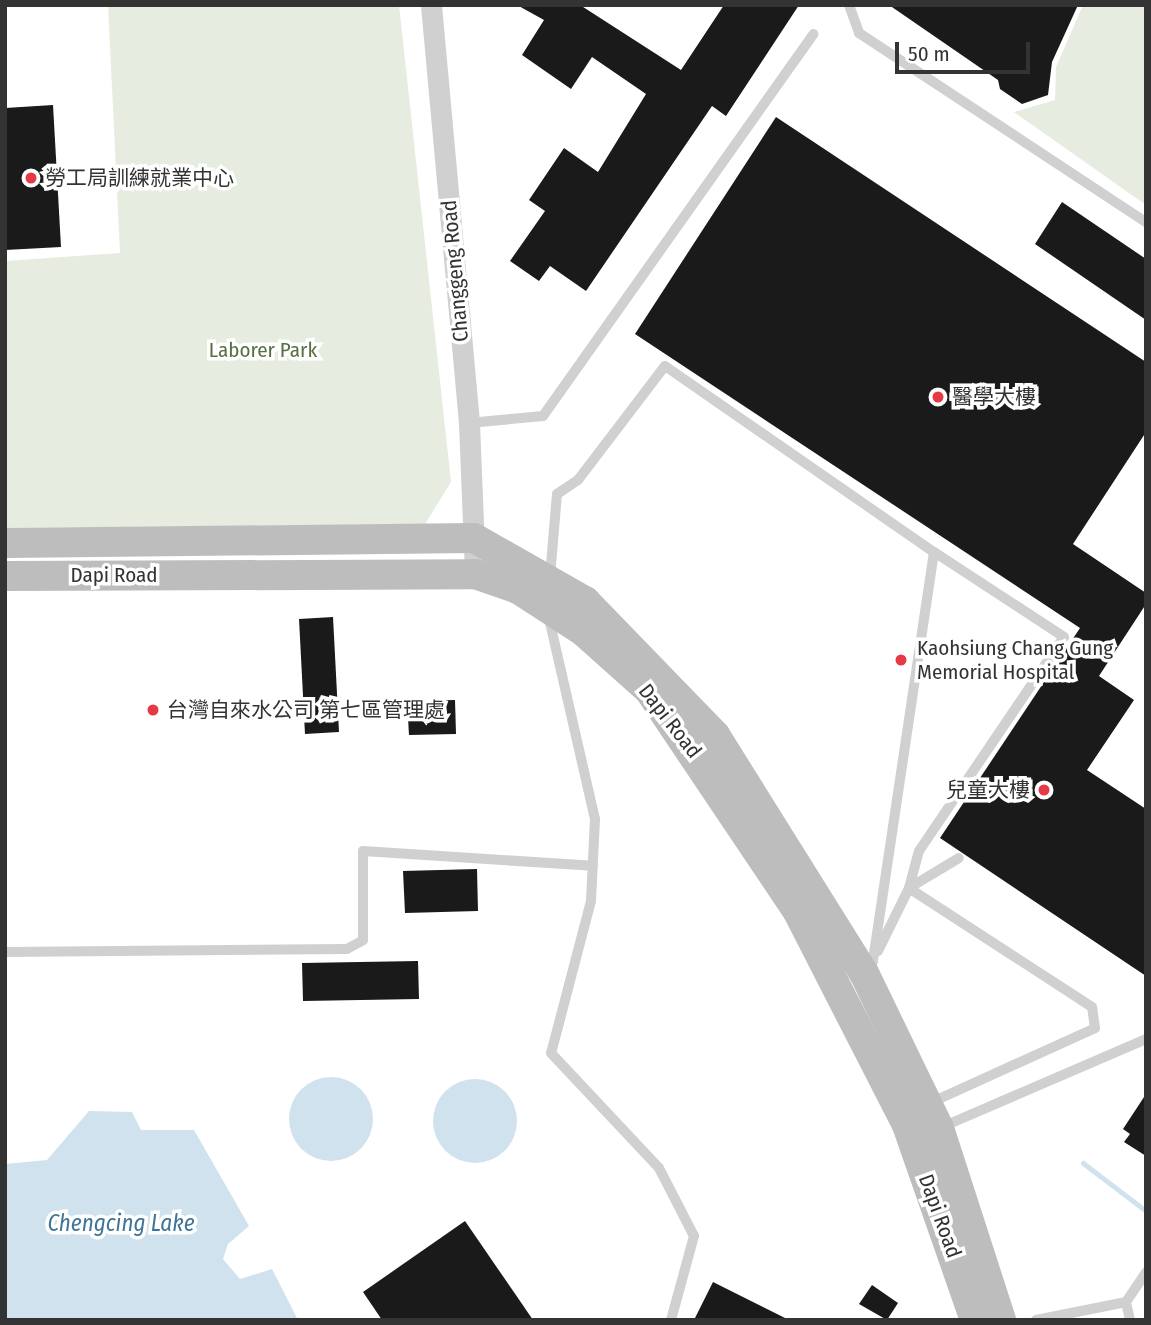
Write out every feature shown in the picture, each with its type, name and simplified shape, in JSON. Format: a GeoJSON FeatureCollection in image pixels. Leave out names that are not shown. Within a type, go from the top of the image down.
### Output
{"type":"FeatureCollection","features":[{"type":"Feature","properties":{"kind":"main road","name":"Dapi Road"},"geometry":{"type":"LineString","coordinates":[[5,543],[474,538],[548,593],[649,690],[798,912],[907,1125],[975,1320]]}},
{"type":"Feature","properties":{"kind":"main road","name":"Dapi Road"},"geometry":{"type":"LineString","coordinates":[[5,576],[475,574],[585,601],[715,735],[869,967],[933,1116],[1001,1320]]}},
{"type":"Feature","properties":{"kind":"street","name":"Changgeng Road"},"geometry":{"type":"LineString","coordinates":[[431,5],[469,423],[475,574]]}},
{"type":"Feature","properties":{"kind":"lane"},"geometry":{"type":"LineString","coordinates":[[849,5],[859,33],[1146,222]]}},
{"type":"Feature","properties":{"kind":"lane"},"geometry":{"type":"LineString","coordinates":[[469,423],[543,416],[813,34]]}},
{"type":"Feature","properties":{"kind":"lane"},"geometry":{"type":"LineString","coordinates":[[671,1320],[694,1236],[659,1168],[551,1053],[591,901],[595,819],[548,593],[557,494],[578,480],[665,366],[934,552],[1064,637],[919,851],[909,888],[869,967]]}},
{"type":"Feature","properties":{"kind":"lane"},"geometry":{"type":"LineString","coordinates":[[869,967],[934,552]]}},
{"type":"Feature","properties":{"kind":"lane"},"geometry":{"type":"LineString","coordinates":[[5,952],[347,949],[363,940],[363,852],[593,866]]}},
{"type":"Feature","properties":{"kind":"lane"},"geometry":{"type":"LineString","coordinates":[[909,888],[959,858]]}},
{"type":"Feature","properties":{"kind":"lane"},"geometry":{"type":"LineString","coordinates":[[909,888],[1092,1007],[1095,1028],[933,1116]]}},
{"type":"Feature","properties":{"kind":"lane"},"geometry":{"type":"LineString","coordinates":[[933,1116],[1146,1039]]}},
{"type":"Feature","properties":{"kind":"lane"},"geometry":{"type":"LineString","coordinates":[[1129,1320],[1126,1302],[1146,1272]]}},
{"type":"Feature","properties":{"kind":"lane"},"geometry":{"type":"LineString","coordinates":[[1037,1320],[1126,1302]]}},
{"type":"Feature","properties":{"kind":"green space","name":"Laborer Park"},"geometry":{"type":"Polygon","coordinates":[[[108,5],[399,5],[451,482],[425,524],[5,528],[5,261],[120,253],[108,5]]]}},
{"type":"Feature","properties":{"kind":"green space"},"geometry":{"type":"Polygon","coordinates":[[[1083,5],[1146,5],[1146,205],[1014,112],[1055,100],[1056,67],[1083,5]]]}},
{"type":"Feature","properties":{"kind":"water"},"geometry":{"type":"Polygon","coordinates":[[[331,1077],[347,1080],[361,1089],[370,1103],[373,1119],[370,1135],[361,1149],[347,1158],[331,1161],[315,1158],[301,1149],[292,1135],[289,1119],[292,1103],[301,1089],[315,1080],[331,1077]]]}},
{"type":"Feature","properties":{"kind":"water"},"geometry":{"type":"Polygon","coordinates":[[[475,1079],[491,1082],[505,1091],[514,1105],[517,1121],[514,1137],[505,1151],[491,1160],[475,1163],[459,1160],[445,1151],[436,1137],[433,1121],[436,1105],[445,1091],[459,1082],[475,1079]]]}},
{"type":"Feature","properties":{"kind":"water","name":"Chengcing Lake"},"geometry":{"type":"Polygon","coordinates":[[[89,1111],[132,1112],[141,1130],[194,1130],[249,1226],[228,1244],[223,1259],[240,1279],[272,1269],[298,1320],[5,1320],[5,1164],[47,1160],[89,1111]]]}},
{"type":"Feature","properties":{"kind":"building"},"geometry":{"type":"Polygon","coordinates":[[[517,5],[580,5],[681,70],[724,5],[799,5],[726,116],[712,106],[586,291],[550,266],[539,281],[510,261],[545,211],[529,200],[564,148],[598,172],[646,94],[592,57],[571,89],[522,55],[544,20],[517,5]]]}},
{"type":"Feature","properties":{"kind":"building"},"geometry":{"type":"Polygon","coordinates":[[[889,5],[1078,5],[1052,62],[1048,95],[1022,104],[1000,89],[998,80],[889,5]]]}},
{"type":"Feature","properties":{"kind":"building","name":"勞工局訓練就業中心"},"geometry":{"type":"Polygon","coordinates":[[[53,105],[61,247],[5,250],[5,108],[53,105]]]}},
{"type":"Feature","properties":{"kind":"building","name":"醫學大樓"},"geometry":{"type":"Polygon","coordinates":[[[776,117],[1146,362],[1146,432],[1073,544],[1146,593],[1146,604],[1099,676],[1134,700],[1087,770],[1146,809],[1146,976],[940,838],[1080,628],[635,334],[776,117]]]}},
{"type":"Feature","properties":{"kind":"building"},"geometry":{"type":"Polygon","coordinates":[[[1062,202],[1146,259],[1146,320],[1035,244],[1062,202]]]}},
{"type":"Feature","properties":{"kind":"building"},"geometry":{"type":"Polygon","coordinates":[[[333,617],[339,732],[305,734],[299,619],[333,617]]]}},
{"type":"Feature","properties":{"kind":"building"},"geometry":{"type":"Polygon","coordinates":[[[455,700],[456,734],[409,735],[407,701],[455,700]]]}},
{"type":"Feature","properties":{"kind":"building"},"geometry":{"type":"Polygon","coordinates":[[[477,869],[478,911],[405,913],[403,871],[477,869]]]}},
{"type":"Feature","properties":{"kind":"building"},"geometry":{"type":"Polygon","coordinates":[[[418,961],[419,999],[303,1001],[302,963],[418,961]]]}},
{"type":"Feature","properties":{"kind":"building"},"geometry":{"type":"Polygon","coordinates":[[[1146,1094],[1146,1156],[1124,1142],[1130,1134],[1123,1129],[1146,1094]]]}},
{"type":"Feature","properties":{"kind":"building"},"geometry":{"type":"Polygon","coordinates":[[[465,1221],[533,1320],[382,1320],[363,1292],[465,1221]]]}},
{"type":"Feature","properties":{"kind":"building"},"geometry":{"type":"Polygon","coordinates":[[[713,1282],[789,1320],[694,1320],[713,1282]]]}},
{"type":"Feature","properties":{"kind":"building"},"geometry":{"type":"Polygon","coordinates":[[[872,1285],[898,1303],[887,1320],[859,1304],[872,1285]]]}},
{"type":"Feature","properties":{"kind":"waterway"},"geometry":{"type":"LineString","coordinates":[[1083,1163],[1146,1211]]}},
{"type":"Feature","properties":{"kind":"place","name":"勞工局訓練就業中心"},"geometry":{"type":"Point","coordinates":[31,178]}},
{"type":"Feature","properties":{"kind":"place","name":"醫學大樓"},"geometry":{"type":"Point","coordinates":[938,397]}},
{"type":"Feature","properties":{"kind":"place","name":"Kaohsiung Chang Gung Memorial Hospital"},"geometry":{"type":"Point","coordinates":[901,660]}},
{"type":"Feature","properties":{"kind":"place","name":"台灣自來水公司 第七區管理處"},"geometry":{"type":"Point","coordinates":[153,710]}},
{"type":"Feature","properties":{"kind":"place","name":"兒童大樓"},"geometry":{"type":"Point","coordinates":[1044,790]}}]}
